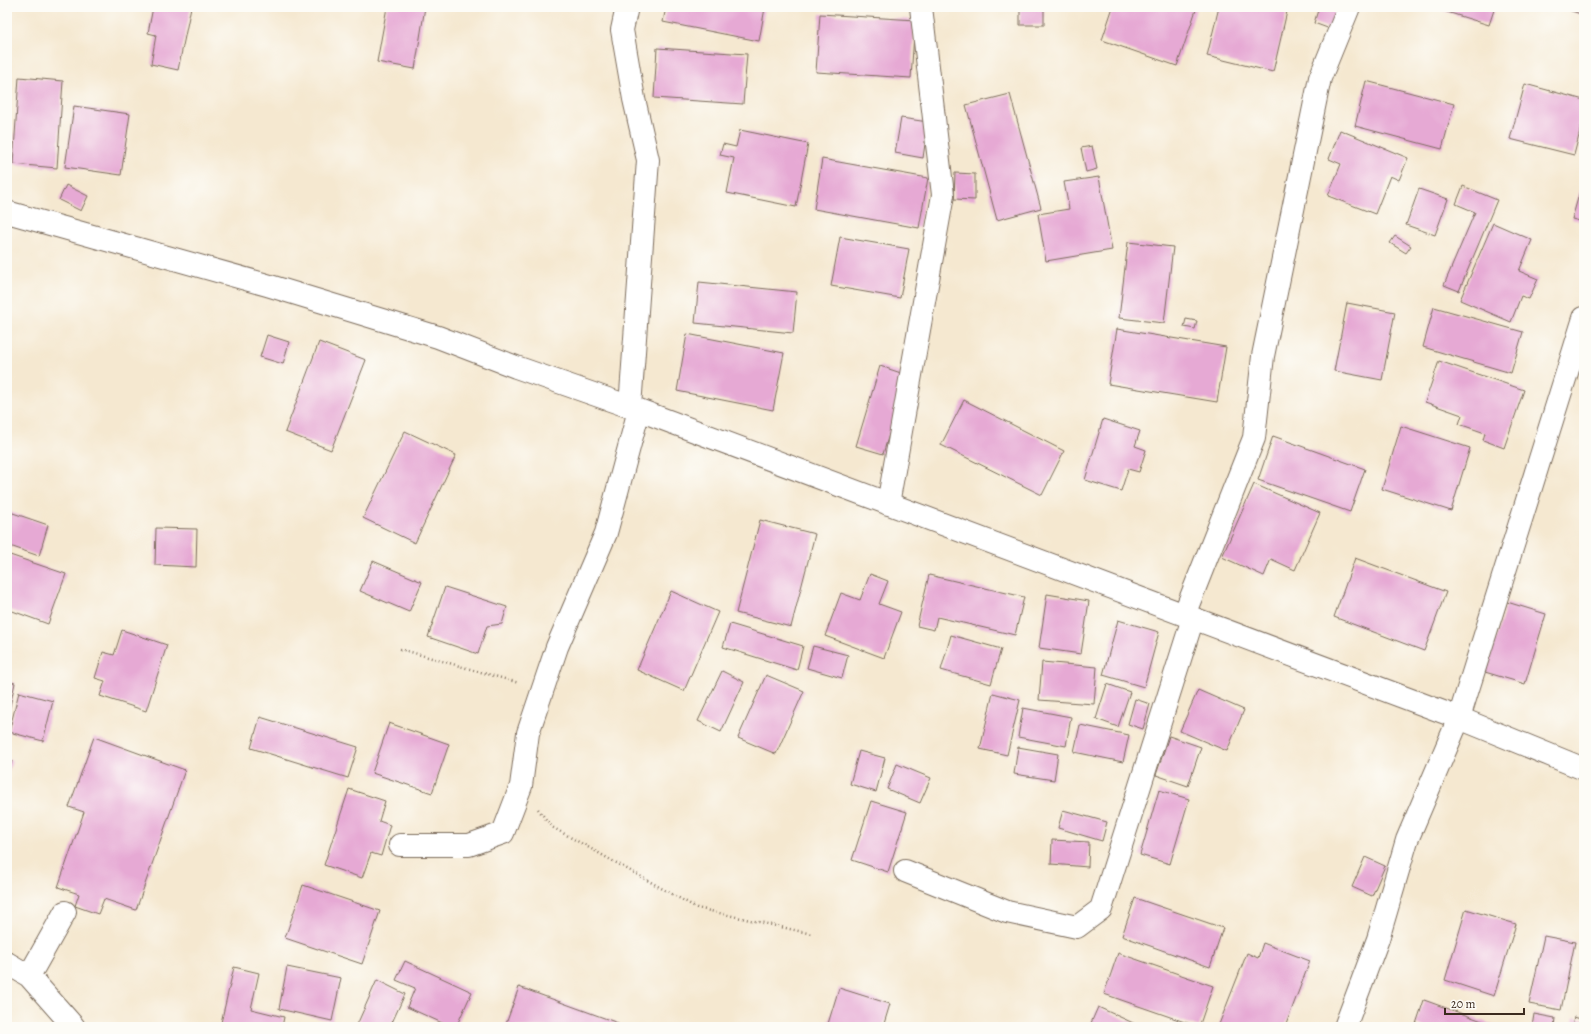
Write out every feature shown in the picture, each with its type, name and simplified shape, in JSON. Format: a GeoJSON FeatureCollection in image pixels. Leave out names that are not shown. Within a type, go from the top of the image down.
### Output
{"type":"FeatureCollection","features":[{"type":"Feature","properties":{"kind":"street"},"geometry":{"type":"LineString","coordinates":[[400,845],[468,845],[503,834],[521,786],[528,733],[557,646],[606,533],[634,408],[648,160],[634,99],[622,30],[627,7]]}},
{"type":"Feature","properties":{"kind":"street"},"geometry":{"type":"LineString","coordinates":[[888,504],[944,195],[921,7]]}},
{"type":"Feature","properties":{"kind":"street"},"geometry":{"type":"LineString","coordinates":[[905,872],[1007,912],[1077,927],[1101,909],[1188,617],[1254,438],[1263,356],[1320,78],[1349,7]]}},
{"type":"Feature","properties":{"kind":"street"},"geometry":{"type":"LineString","coordinates":[[7,212],[267,285],[438,337],[516,367],[634,408],[1459,718],[1584,769]]}},
{"type":"Feature","properties":{"kind":"street"},"geometry":{"type":"LineString","coordinates":[[1345,1027],[1378,940],[1407,840],[1459,718],[1584,318]]}},
{"type":"Feature","properties":{"kind":"street"},"geometry":{"type":"LineString","coordinates":[[29,976],[65,912]]}},
{"type":"Feature","properties":{"kind":"street"},"geometry":{"type":"LineString","coordinates":[[7,963],[29,976],[74,1027]]}},
{"type":"Feature","properties":{"kind":"path"},"geometry":{"type":"LineString","coordinates":[[400,649],[542,690]]}},
{"type":"Feature","properties":{"kind":"path"},"geometry":{"type":"LineString","coordinates":[[521,786],[552,827],[697,908],[812,934]]}},
{"type":"Feature","properties":{"kind":"building"},"geometry":{"type":"Polygon","coordinates":[[[153,7],[191,7],[178,70],[151,64],[156,35],[148,33],[153,7]]]}},
{"type":"Feature","properties":{"kind":"building"},"geometry":{"type":"Polygon","coordinates":[[[387,7],[425,7],[415,69],[377,62],[387,7]]]}},
{"type":"Feature","properties":{"kind":"building"},"geometry":{"type":"Polygon","coordinates":[[[666,7],[765,8],[759,41],[663,22],[666,7]]]}},
{"type":"Feature","properties":{"kind":"building"},"geometry":{"type":"Polygon","coordinates":[[[1020,7],[1044,7],[1044,25],[1020,25],[1020,7]]]}},
{"type":"Feature","properties":{"kind":"building"},"geometry":{"type":"Polygon","coordinates":[[[1113,7],[1197,7],[1177,66],[1102,40],[1113,7]]]}},
{"type":"Feature","properties":{"kind":"building"},"geometry":{"type":"Polygon","coordinates":[[[1219,7],[1288,7],[1273,72],[1207,56],[1219,7]]]}},
{"type":"Feature","properties":{"kind":"building"},"geometry":{"type":"Polygon","coordinates":[[[1319,7],[1341,7],[1333,30],[1314,23],[1319,7]]]}},
{"type":"Feature","properties":{"kind":"building"},"geometry":{"type":"Polygon","coordinates":[[[1431,7],[1495,7],[1489,25],[1431,7]]]}},
{"type":"Feature","properties":{"kind":"building"},"geometry":{"type":"Polygon","coordinates":[[[1559,7],[1584,7],[1584,15],[1559,7]]]}},
{"type":"Feature","properties":{"kind":"building"},"geometry":{"type":"Polygon","coordinates":[[[820,14],[915,20],[911,78],[816,72],[820,14]]]}},
{"type":"Feature","properties":{"kind":"building"},"geometry":{"type":"Polygon","coordinates":[[[657,48],[747,54],[743,104],[654,98],[657,48]]]}},
{"type":"Feature","properties":{"kind":"building"},"geometry":{"type":"Polygon","coordinates":[[[19,77],[63,81],[57,168],[13,164],[19,77]]]}},
{"type":"Feature","properties":{"kind":"building"},"geometry":{"type":"Polygon","coordinates":[[[1366,81],[1454,104],[1442,149],[1355,126],[1366,81]]]}},
{"type":"Feature","properties":{"kind":"building"},"geometry":{"type":"Polygon","coordinates":[[[1525,84],[1584,100],[1584,116],[1574,155],[1510,139],[1525,84]]]}},
{"type":"Feature","properties":{"kind":"building"},"geometry":{"type":"Polygon","coordinates":[[[1010,94],[1041,208],[997,220],[966,105],[1010,94]]]}},
{"type":"Feature","properties":{"kind":"building"},"geometry":{"type":"Polygon","coordinates":[[[74,106],[130,114],[121,175],[65,167],[74,106]]]}},
{"type":"Feature","properties":{"kind":"building"},"geometry":{"type":"Polygon","coordinates":[[[901,118],[928,122],[923,158],[895,153],[901,118]]]}},
{"type":"Feature","properties":{"kind":"building"},"geometry":{"type":"Polygon","coordinates":[[[740,130],[808,144],[796,207],[727,193],[734,158],[720,155],[723,144],[736,147],[740,130]]]}},
{"type":"Feature","properties":{"kind":"building"},"geometry":{"type":"Polygon","coordinates":[[[1340,130],[1408,158],[1399,180],[1390,176],[1375,214],[1328,196],[1341,164],[1329,159],[1340,130]]]}},
{"type":"Feature","properties":{"kind":"building"},"geometry":{"type":"Polygon","coordinates":[[[1092,146],[1097,169],[1086,172],[1081,148],[1092,146]]]}},
{"type":"Feature","properties":{"kind":"building"},"geometry":{"type":"Polygon","coordinates":[[[822,159],[928,178],[919,228],[814,209],[822,159]]]}},
{"type":"Feature","properties":{"kind":"building"},"geometry":{"type":"Polygon","coordinates":[[[955,173],[975,174],[975,200],[954,199],[955,173]]]}},
{"type":"Feature","properties":{"kind":"building"},"geometry":{"type":"Polygon","coordinates":[[[1099,177],[1112,250],[1046,261],[1038,214],[1069,209],[1064,182],[1099,177]]]}},
{"type":"Feature","properties":{"kind":"building"},"geometry":{"type":"Polygon","coordinates":[[[1584,177],[1584,222],[1572,219],[1584,177]]]}},
{"type":"Feature","properties":{"kind":"building"},"geometry":{"type":"Polygon","coordinates":[[[66,185],[88,196],[81,211],[59,200],[66,185]]]}},
{"type":"Feature","properties":{"kind":"building"},"geometry":{"type":"Polygon","coordinates":[[[1463,186],[1497,200],[1459,291],[1444,285],[1475,212],[1456,204],[1463,186]]]}},
{"type":"Feature","properties":{"kind":"building"},"geometry":{"type":"Polygon","coordinates":[[[1419,189],[1448,199],[1435,235],[1406,225],[1419,189]]]}},
{"type":"Feature","properties":{"kind":"building"},"geometry":{"type":"Polygon","coordinates":[[[1493,223],[1532,240],[1519,271],[1538,279],[1529,299],[1521,296],[1511,322],[1460,300],[1493,223]]]}},
{"type":"Feature","properties":{"kind":"building"},"geometry":{"type":"Polygon","coordinates":[[[1395,236],[1411,246],[1406,253],[1390,243],[1395,236]]]}},
{"type":"Feature","properties":{"kind":"building"},"geometry":{"type":"Polygon","coordinates":[[[840,237],[909,249],[900,298],[831,286],[840,237]]]}},
{"type":"Feature","properties":{"kind":"building"},"geometry":{"type":"Polygon","coordinates":[[[1128,242],[1173,247],[1164,323],[1119,318],[1128,242]]]}},
{"type":"Feature","properties":{"kind":"building"},"geometry":{"type":"Polygon","coordinates":[[[699,282],[797,292],[793,333],[695,323],[699,282]]]}},
{"type":"Feature","properties":{"kind":"building"},"geometry":{"type":"Polygon","coordinates":[[[1347,303],[1395,312],[1382,380],[1334,371],[1347,303]]]}},
{"type":"Feature","properties":{"kind":"building"},"geometry":{"type":"Polygon","coordinates":[[[1434,307],[1523,332],[1511,373],[1423,347],[1434,307]]]}},
{"type":"Feature","properties":{"kind":"building"},"geometry":{"type":"Polygon","coordinates":[[[1186,319],[1197,321],[1195,329],[1184,327],[1186,319]]]}},
{"type":"Feature","properties":{"kind":"building"},"geometry":{"type":"Polygon","coordinates":[[[1117,329],[1226,347],[1217,402],[1108,384],[1117,329]]]}},
{"type":"Feature","properties":{"kind":"building"},"geometry":{"type":"Polygon","coordinates":[[[687,334],[784,353],[773,410],[677,391],[687,334]]]}},
{"type":"Feature","properties":{"kind":"building"},"geometry":{"type":"Polygon","coordinates":[[[267,335],[289,342],[283,364],[260,357],[267,335]]]}},
{"type":"Feature","properties":{"kind":"building"},"geometry":{"type":"Polygon","coordinates":[[[319,342],[366,360],[331,450],[285,432],[319,342]]]}},
{"type":"Feature","properties":{"kind":"building"},"geometry":{"type":"Polygon","coordinates":[[[1439,361],[1524,390],[1504,448],[1483,440],[1485,433],[1459,424],[1462,415],[1425,402],[1439,361]]]}},
{"type":"Feature","properties":{"kind":"building"},"geometry":{"type":"Polygon","coordinates":[[[880,366],[907,375],[883,454],[856,446],[880,366]]]}},
{"type":"Feature","properties":{"kind":"building"},"geometry":{"type":"Polygon","coordinates":[[[964,400],[1064,451],[1042,495],[941,445],[964,400]]]}},
{"type":"Feature","properties":{"kind":"building"},"geometry":{"type":"Polygon","coordinates":[[[1103,419],[1140,431],[1135,446],[1146,450],[1139,472],[1128,469],[1121,491],[1085,480],[1103,419]]]}},
{"type":"Feature","properties":{"kind":"building"},"geometry":{"type":"Polygon","coordinates":[[[1401,426],[1470,448],[1451,511],[1382,489],[1401,426]]]}},
{"type":"Feature","properties":{"kind":"building"},"geometry":{"type":"Polygon","coordinates":[[[405,431],[456,455],[415,543],[363,518],[405,431]]]}},
{"type":"Feature","properties":{"kind":"building"},"geometry":{"type":"Polygon","coordinates":[[[1273,436],[1365,469],[1350,512],[1258,480],[1273,436]]]}},
{"type":"Feature","properties":{"kind":"building"},"geometry":{"type":"Polygon","coordinates":[[[1254,484],[1320,513],[1295,570],[1271,559],[1264,576],[1222,557],[1254,484]]]}},
{"type":"Feature","properties":{"kind":"building"},"geometry":{"type":"Polygon","coordinates":[[[7,511],[48,525],[39,556],[7,545],[7,511]]]}},
{"type":"Feature","properties":{"kind":"building"},"geometry":{"type":"Polygon","coordinates":[[[760,520],[815,534],[791,627],[736,613],[760,520]]]}},
{"type":"Feature","properties":{"kind":"building"},"geometry":{"type":"Polygon","coordinates":[[[156,528],[197,529],[196,567],[155,565],[156,528]]]}},
{"type":"Feature","properties":{"kind":"building"},"geometry":{"type":"Polygon","coordinates":[[[7,554],[66,574],[48,624],[7,609],[7,554]]]}},
{"type":"Feature","properties":{"kind":"building"},"geometry":{"type":"Polygon","coordinates":[[[1355,558],[1446,592],[1424,651],[1334,617],[1355,558]]]}},
{"type":"Feature","properties":{"kind":"building"},"geometry":{"type":"Polygon","coordinates":[[[373,561],[422,582],[409,612],[360,591],[373,561]]]}},
{"type":"Feature","properties":{"kind":"building"},"geometry":{"type":"Polygon","coordinates":[[[870,574],[888,581],[879,604],[901,612],[884,658],[825,636],[841,593],[860,600],[870,574]]]}},
{"type":"Feature","properties":{"kind":"building"},"geometry":{"type":"Polygon","coordinates":[[[929,575],[1024,597],[1015,635],[937,617],[934,630],[917,626],[929,575]]]}},
{"type":"Feature","properties":{"kind":"building"},"geometry":{"type":"Polygon","coordinates":[[[445,587],[507,607],[502,624],[487,626],[478,654],[428,637],[445,587]]]}},
{"type":"Feature","properties":{"kind":"building"},"geometry":{"type":"Polygon","coordinates":[[[671,591],[718,612],[684,691],[637,670],[671,591]]]}},
{"type":"Feature","properties":{"kind":"building"},"geometry":{"type":"Polygon","coordinates":[[[1047,594],[1089,601],[1081,654],[1039,648],[1047,594]]]}},
{"type":"Feature","properties":{"kind":"building"},"geometry":{"type":"Polygon","coordinates":[[[1507,602],[1546,614],[1525,684],[1485,672],[1507,602]]]}},
{"type":"Feature","properties":{"kind":"building"},"geometry":{"type":"Polygon","coordinates":[[[1118,620],[1159,632],[1144,687],[1103,675],[1118,620]]]}},
{"type":"Feature","properties":{"kind":"building"},"geometry":{"type":"Polygon","coordinates":[[[730,624],[803,646],[797,670],[723,647],[730,624]]]}},
{"type":"Feature","properties":{"kind":"building"},"geometry":{"type":"Polygon","coordinates":[[[122,630],[167,645],[146,711],[100,696],[105,681],[95,678],[103,652],[114,655],[122,630]]]}},
{"type":"Feature","properties":{"kind":"building"},"geometry":{"type":"Polygon","coordinates":[[[951,635],[1001,649],[991,684],[941,670],[951,635]]]}},
{"type":"Feature","properties":{"kind":"building"},"geometry":{"type":"Polygon","coordinates":[[[813,646],[848,655],[842,678],[807,668],[813,646]]]}},
{"type":"Feature","properties":{"kind":"building"},"geometry":{"type":"Polygon","coordinates":[[[1042,662],[1097,667],[1094,704],[1039,700],[1042,662]]]}},
{"type":"Feature","properties":{"kind":"building"},"geometry":{"type":"Polygon","coordinates":[[[722,671],[744,682],[721,732],[698,721],[722,671]]]}},
{"type":"Feature","properties":{"kind":"building"},"geometry":{"type":"Polygon","coordinates":[[[766,675],[804,691],[776,754],[738,738],[766,675]]]}},
{"type":"Feature","properties":{"kind":"building"},"geometry":{"type":"Polygon","coordinates":[[[7,681],[15,683],[8,715],[7,715],[7,681]]]}},
{"type":"Feature","properties":{"kind":"building"},"geometry":{"type":"Polygon","coordinates":[[[1107,684],[1130,692],[1118,727],[1096,719],[1107,684]]]}},
{"type":"Feature","properties":{"kind":"building"},"geometry":{"type":"Polygon","coordinates":[[[1198,690],[1244,710],[1227,751],[1180,731],[1198,690]]]}},
{"type":"Feature","properties":{"kind":"building"},"geometry":{"type":"Polygon","coordinates":[[[19,692],[53,701],[43,741],[9,732],[19,692]]]}},
{"type":"Feature","properties":{"kind":"building"},"geometry":{"type":"Polygon","coordinates":[[[993,693],[1020,700],[1007,755],[980,749],[993,693]]]}},
{"type":"Feature","properties":{"kind":"building"},"geometry":{"type":"Polygon","coordinates":[[[1135,699],[1150,704],[1143,729],[1128,724],[1135,699]]]}},
{"type":"Feature","properties":{"kind":"building"},"geometry":{"type":"Polygon","coordinates":[[[1023,708],[1071,717],[1066,746],[1018,737],[1023,708]]]}},
{"type":"Feature","properties":{"kind":"building"},"geometry":{"type":"Polygon","coordinates":[[[260,717],[358,747],[348,778],[251,748],[260,717]]]}},
{"type":"Feature","properties":{"kind":"building"},"geometry":{"type":"Polygon","coordinates":[[[389,723],[449,744],[432,793],[372,773],[389,723]]]}},
{"type":"Feature","properties":{"kind":"building"},"geometry":{"type":"Polygon","coordinates":[[[1080,725],[1129,735],[1123,762],[1074,752],[1080,725]]]}},
{"type":"Feature","properties":{"kind":"building"},"geometry":{"type":"Polygon","coordinates":[[[1169,736],[1201,747],[1188,786],[1156,775],[1169,736]]]}},
{"type":"Feature","properties":{"kind":"building"},"geometry":{"type":"Polygon","coordinates":[[[94,737],[185,770],[136,910],[104,899],[98,914],[75,906],[79,894],[58,887],[84,812],[69,807],[94,737]]]}},
{"type":"Feature","properties":{"kind":"building"},"geometry":{"type":"Polygon","coordinates":[[[1018,747],[1058,754],[1054,780],[1014,774],[1018,747]]]}},
{"type":"Feature","properties":{"kind":"building"},"geometry":{"type":"Polygon","coordinates":[[[859,751],[885,758],[876,792],[850,784],[859,751]]]}},
{"type":"Feature","properties":{"kind":"building"},"geometry":{"type":"Polygon","coordinates":[[[7,759],[12,761],[7,775],[7,759]]]}},
{"type":"Feature","properties":{"kind":"building"},"geometry":{"type":"Polygon","coordinates":[[[897,764],[931,778],[920,803],[887,789],[897,764]]]}},
{"type":"Feature","properties":{"kind":"building"},"geometry":{"type":"Polygon","coordinates":[[[349,789],[385,801],[379,821],[390,825],[381,856],[371,853],[362,878],[324,865],[349,789]]]}},
{"type":"Feature","properties":{"kind":"building"},"geometry":{"type":"Polygon","coordinates":[[[1159,790],[1189,799],[1170,864],[1140,855],[1159,790]]]}},
{"type":"Feature","properties":{"kind":"building"},"geometry":{"type":"Polygon","coordinates":[[[871,801],[907,812],[888,872],[852,860],[871,801]]]}},
{"type":"Feature","properties":{"kind":"building"},"geometry":{"type":"Polygon","coordinates":[[[1063,810],[1107,822],[1102,841],[1058,828],[1063,810]]]}},
{"type":"Feature","properties":{"kind":"building"},"geometry":{"type":"Polygon","coordinates":[[[1052,840],[1089,842],[1088,867],[1051,864],[1052,840]]]}},
{"type":"Feature","properties":{"kind":"building"},"geometry":{"type":"Polygon","coordinates":[[[1365,857],[1385,866],[1372,896],[1352,887],[1365,857]]]}},
{"type":"Feature","properties":{"kind":"building"},"geometry":{"type":"Polygon","coordinates":[[[303,885],[380,911],[362,964],[285,938],[303,885]]]}},
{"type":"Feature","properties":{"kind":"building"},"geometry":{"type":"Polygon","coordinates":[[[1135,898],[1223,928],[1210,967],[1122,936],[1135,898]]]}},
{"type":"Feature","properties":{"kind":"building"},"geometry":{"type":"Polygon","coordinates":[[[1466,909],[1516,924],[1494,996],[1445,980],[1466,909]]]}},
{"type":"Feature","properties":{"kind":"building"},"geometry":{"type":"Polygon","coordinates":[[[1544,936],[1575,942],[1561,1010],[1529,1004],[1544,936]]]}},
{"type":"Feature","properties":{"kind":"building"},"geometry":{"type":"Polygon","coordinates":[[[1263,943],[1310,961],[1285,1027],[1218,1027],[1247,953],[1258,958],[1263,943]]]}},
{"type":"Feature","properties":{"kind":"building"},"geometry":{"type":"Polygon","coordinates":[[[1118,953],[1213,986],[1199,1027],[1104,994],[1118,953]]]}},
{"type":"Feature","properties":{"kind":"building"},"geometry":{"type":"Polygon","coordinates":[[[405,961],[472,992],[456,1027],[451,1027],[407,1007],[415,988],[396,980],[405,961]]]}},
{"type":"Feature","properties":{"kind":"building"},"geometry":{"type":"Polygon","coordinates":[[[234,967],[259,973],[251,1009],[284,1017],[282,1027],[220,1027],[234,967]]]}},
{"type":"Feature","properties":{"kind":"building"},"geometry":{"type":"Polygon","coordinates":[[[287,967],[341,978],[332,1021],[279,1009],[287,967]]]}},
{"type":"Feature","properties":{"kind":"building"},"geometry":{"type":"Polygon","coordinates":[[[377,980],[405,994],[390,1027],[356,1027],[377,980]]]}},
{"type":"Feature","properties":{"kind":"building"},"geometry":{"type":"Polygon","coordinates":[[[519,987],[618,1023],[616,1027],[505,1027],[519,987]]]}},
{"type":"Feature","properties":{"kind":"building"},"geometry":{"type":"Polygon","coordinates":[[[839,988],[890,1004],[883,1027],[827,1027],[839,988]]]}},
{"type":"Feature","properties":{"kind":"building"},"geometry":{"type":"Polygon","coordinates":[[[1424,1000],[1496,1026],[1423,1027],[1416,1024],[1424,1000]]]}},
{"type":"Feature","properties":{"kind":"building"},"geometry":{"type":"Polygon","coordinates":[[[1098,1007],[1142,1027],[1101,1027],[1091,1023],[1098,1007]]]}},
{"type":"Feature","properties":{"kind":"building"},"geometry":{"type":"Polygon","coordinates":[[[1534,1014],[1555,1018],[1554,1027],[1532,1027],[1534,1014]]]}},
{"type":"Feature","properties":{"kind":"building"},"geometry":{"type":"Polygon","coordinates":[[[1574,1017],[1584,1020],[1584,1027],[1572,1027],[1574,1017]]]}}]}
